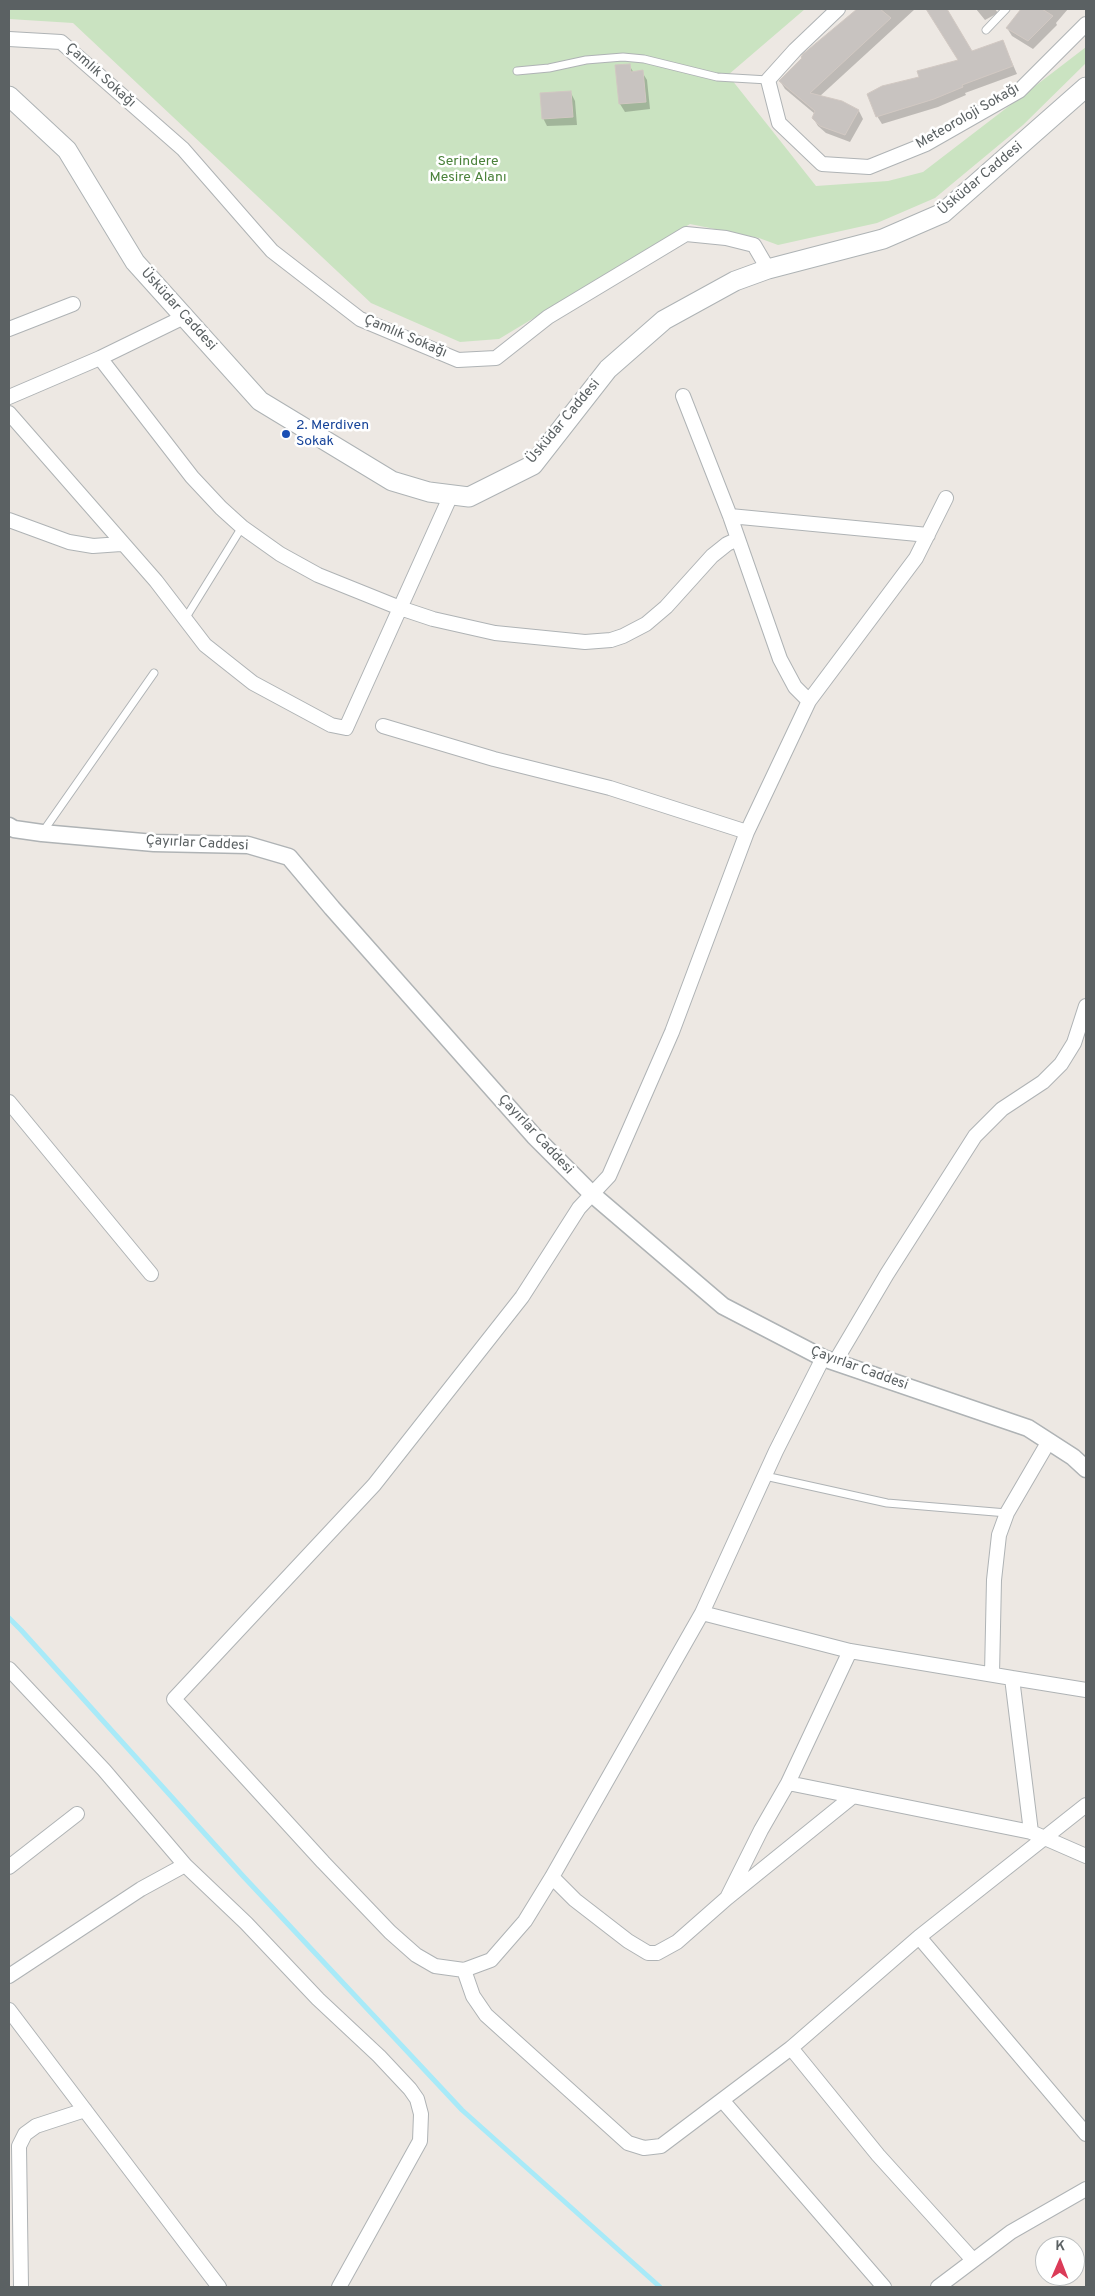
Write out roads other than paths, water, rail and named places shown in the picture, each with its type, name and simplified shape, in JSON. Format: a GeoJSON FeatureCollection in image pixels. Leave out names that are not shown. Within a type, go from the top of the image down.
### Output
{"type":"FeatureCollection","features":[{"type":"Feature","properties":{"kind":"main road","name":"Üsküdar Caddesi"},"geometry":{"type":"LineString","coordinates":[[9,96],[66,150],[135,262],[260,401],[392,481],[429,492],[469,497],[533,465],[608,369],[664,320],[735,281],[768,269],[883,239],[943,214],[1086,87]]}},
{"type":"Feature","properties":{"kind":"street"},"geometry":{"type":"LineString","coordinates":[[768,80],[795,50],[838,9]]}},
{"type":"Feature","properties":{"kind":"street","name":"Meteoroloji Sokağı"},"geometry":{"type":"LineString","coordinates":[[768,80],[779,123],[822,164],[869,167],[926,144],[1019,90],[1086,24]]}},
{"type":"Feature","properties":{"kind":"street","name":"Çamlık Sokağı"},"geometry":{"type":"LineString","coordinates":[[9,39],[62,42],[183,150],[272,251],[360,319],[458,360],[496,358],[548,317],[686,234],[726,238],[754,245],[768,269]]}},
{"type":"Feature","properties":{"kind":"street"},"geometry":{"type":"LineString","coordinates":[[9,329],[73,304]]}},
{"type":"Feature","properties":{"kind":"street"},"geometry":{"type":"LineString","coordinates":[[9,397],[100,358],[184,317]]}},
{"type":"Feature","properties":{"kind":"street"},"geometry":{"type":"LineString","coordinates":[[100,358],[192,477],[242,527],[280,554],[318,575],[400,608],[433,619],[495,633],[585,642],[611,640],[646,624],[666,607],[712,556],[727,544],[738,539]]}},
{"type":"Feature","properties":{"kind":"street"},"geometry":{"type":"LineString","coordinates":[[683,396],[730,516],[780,659],[795,687],[809,701]]}},
{"type":"Feature","properties":{"kind":"street"},"geometry":{"type":"LineString","coordinates":[[9,414],[121,544],[156,581],[205,645],[253,683],[331,725],[346,728],[451,495]]}},
{"type":"Feature","properties":{"kind":"street"},"geometry":{"type":"LineString","coordinates":[[946,498],[916,558],[809,701],[747,832],[672,1032],[609,1176],[579,1208],[522,1297],[374,1485],[174,1699],[390,1932],[416,1955],[435,1966],[464,1970],[491,1960],[525,1921],[702,1613],[765,1476],[829,1360],[887,1274],[975,1136],[1002,1108],[1043,1082],[1061,1064],[1074,1043],[1086,1006]]}},
{"type":"Feature","properties":{"kind":"street"},"geometry":{"type":"LineString","coordinates":[[730,516],[928,535]]}},
{"type":"Feature","properties":{"kind":"street"},"geometry":{"type":"LineString","coordinates":[[9,520],[69,542],[93,546],[121,544]]}},
{"type":"Feature","properties":{"kind":"street"},"geometry":{"type":"LineString","coordinates":[[383,726],[494,759],[610,788],[747,832]]}},
{"type":"Feature","properties":{"kind":"street","name":"Çayırlar Caddesi"},"geometry":{"type":"LineString","coordinates":[[11,830],[154,843],[248,844],[289,856],[332,908],[534,1136],[592,1194],[724,1306],[829,1360],[1028,1428],[1086,1468]]}},
{"type":"Feature","properties":{"kind":"street"},"geometry":{"type":"LineString","coordinates":[[9,1102],[151,1274]]}},
{"type":"Feature","properties":{"kind":"street"},"geometry":{"type":"LineString","coordinates":[[992,1674],[994,1580],[999,1535],[1007,1513],[1049,1441]]}},
{"type":"Feature","properties":{"kind":"street"},"geometry":{"type":"LineString","coordinates":[[702,1613],[850,1651],[1086,1690]]}},
{"type":"Feature","properties":{"kind":"street"},"geometry":{"type":"LineString","coordinates":[[727,1898],[761,1830],[788,1784],[850,1651]]}},
{"type":"Feature","properties":{"kind":"street"},"geometry":{"type":"LineString","coordinates":[[9,1669],[104,1770],[185,1865],[246,1923],[318,1999],[379,2056],[410,2088],[417,2099],[421,2114],[420,2141],[340,2287]]}},
{"type":"Feature","properties":{"kind":"street"},"geometry":{"type":"LineString","coordinates":[[1012,1678],[1037,1835]]}},
{"type":"Feature","properties":{"kind":"street"},"geometry":{"type":"LineString","coordinates":[[788,1784],[1037,1835],[1086,1856]]}},
{"type":"Feature","properties":{"kind":"street"},"geometry":{"type":"LineString","coordinates":[[552,1877],[575,1900],[628,1941],[648,1953],[657,1953],[677,1942],[727,1898],[852,1797]]}},
{"type":"Feature","properties":{"kind":"street"},"geometry":{"type":"LineString","coordinates":[[464,1970],[473,1996],[486,2015],[628,2142],[644,2148],[661,2146],[791,2048],[1037,1835],[1086,1804]]}},
{"type":"Feature","properties":{"kind":"street"},"geometry":{"type":"LineString","coordinates":[[9,1867],[77,1814]]}},
{"type":"Feature","properties":{"kind":"street"},"geometry":{"type":"LineString","coordinates":[[9,1976],[141,1889],[185,1865]]}},
{"type":"Feature","properties":{"kind":"street"},"geometry":{"type":"LineString","coordinates":[[919,1937],[1086,2134]]}},
{"type":"Feature","properties":{"kind":"street"},"geometry":{"type":"LineString","coordinates":[[9,2010],[219,2287]]}},
{"type":"Feature","properties":{"kind":"street"},"geometry":{"type":"LineString","coordinates":[[791,2048],[878,2155],[973,2260]]}},
{"type":"Feature","properties":{"kind":"street"},"geometry":{"type":"LineString","coordinates":[[722,2100],[884,2287]]}},
{"type":"Feature","properties":{"kind":"street"},"geometry":{"type":"LineString","coordinates":[[21,2287],[19,2146],[25,2134],[36,2126],[85,2110]]}},
{"type":"Feature","properties":{"kind":"street"},"geometry":{"type":"LineString","coordinates":[[938,2287],[1011,2232],[1084,2195]]}},
{"type":"Feature","properties":{"kind":"lane"},"geometry":{"type":"LineString","coordinates":[[986,30],[1006,9]]}},
{"type":"Feature","properties":{"kind":"lane"},"geometry":{"type":"LineString","coordinates":[[517,71],[550,68],[586,60],[623,57],[644,59],[717,77],[768,80]]}},
{"type":"Feature","properties":{"kind":"lane"},"geometry":{"type":"LineString","coordinates":[[185,619],[242,527]]}},
{"type":"Feature","properties":{"kind":"lane"},"geometry":{"type":"LineString","coordinates":[[42,833],[154,673]]}},
{"type":"Feature","properties":{"kind":"lane"},"geometry":{"type":"LineString","coordinates":[[765,1476],[880,1502],[1007,1513]]}},
{"type":"Feature","properties":{"kind":"waterway"},"geometry":{"type":"LineString","coordinates":[[9,1618],[243,1876],[462,2110],[660,2287]]}},
{"type":"Feature","properties":{"kind":"place","name":"2. Merdiven Sokak"},"geometry":{"type":"Point","coordinates":[286,434]}},
{"type":"Feature","properties":{"kind":"park label","name":"Serindere Mesire Alanı"},"geometry":{"type":"Point","coordinates":[468,170]}}]}
